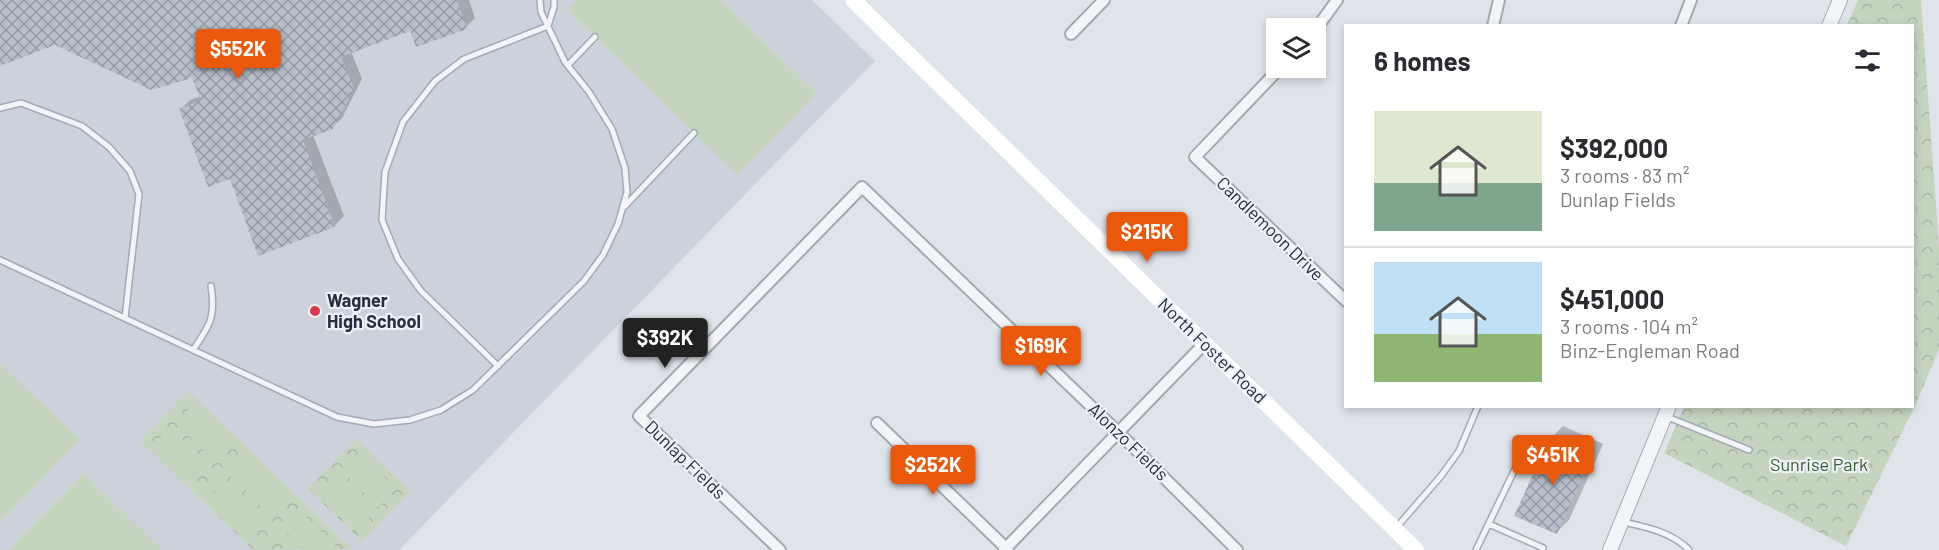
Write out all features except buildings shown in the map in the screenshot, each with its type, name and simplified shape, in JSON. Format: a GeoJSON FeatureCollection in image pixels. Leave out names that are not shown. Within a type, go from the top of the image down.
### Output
{"type":"FeatureCollection","features":[{"type":"Feature","properties":{"kind":"main road","name":"North Foster Road"},"geometry":{"type":"LineString","coordinates":[[854,0],[1416,550]]}},
{"type":"Feature","properties":{"kind":"street"},"geometry":{"type":"LineString","coordinates":[[1071,34],[1104,0]]}},
{"type":"Feature","properties":{"kind":"street"},"geometry":{"type":"LineString","coordinates":[[1324,18],[1337,0]]}},
{"type":"Feature","properties":{"kind":"street"},"geometry":{"type":"LineString","coordinates":[[1493,24],[1499,0]]}},
{"type":"Feature","properties":{"kind":"street"},"geometry":{"type":"LineString","coordinates":[[1682,24],[1691,0]]}},
{"type":"Feature","properties":{"kind":"street"},"geometry":{"type":"LineString","coordinates":[[1830,24],[1840,0]]}},
{"type":"Feature","properties":{"kind":"street","name":"Candlemoon Drive"},"geometry":{"type":"LineString","coordinates":[[1271,78],[1196,157],[1344,299]]}},
{"type":"Feature","properties":{"kind":"street","name":"Alonzo Fields"},"geometry":{"type":"LineString","coordinates":[[862,187],[1118,432],[1237,550]]}},
{"type":"Feature","properties":{"kind":"street","name":"Dunlap Fields"},"geometry":{"type":"LineString","coordinates":[[780,550],[639,416],[862,187]]}},
{"type":"Feature","properties":{"kind":"street"},"geometry":{"type":"LineString","coordinates":[[877,423],[1006,549],[1204,344]]}},
{"type":"Feature","properties":{"kind":"street"},"geometry":{"type":"LineString","coordinates":[[1610,550],[1667,411]]}},
{"type":"Feature","properties":{"kind":"lane"},"geometry":{"type":"LineString","coordinates":[[0,260],[337,417],[374,424],[410,420],[441,410],[474,390],[584,280],[603,255],[618,224],[627,192],[625,168],[612,129],[589,92],[568,65],[541,12],[540,0]]}},
{"type":"Feature","properties":{"kind":"lane"},"geometry":{"type":"LineString","coordinates":[[548,26],[554,0]]}},
{"type":"Feature","properties":{"kind":"lane"},"geometry":{"type":"LineString","coordinates":[[498,366],[421,291],[398,259],[382,220],[385,172],[403,122],[435,81],[464,59],[548,26]]}},
{"type":"Feature","properties":{"kind":"lane"},"geometry":{"type":"LineString","coordinates":[[568,65],[595,37]]}},
{"type":"Feature","properties":{"kind":"lane"},"geometry":{"type":"LineString","coordinates":[[0,108],[21,103],[82,126],[109,147],[130,171],[139,194],[125,318]]}},
{"type":"Feature","properties":{"kind":"lane"},"geometry":{"type":"LineString","coordinates":[[622,208],[694,133]]}},
{"type":"Feature","properties":{"kind":"lane"},"geometry":{"type":"LineString","coordinates":[[192,350],[211,322],[214,304],[211,286]]}},
{"type":"Feature","properties":{"kind":"lane"},"geometry":{"type":"LineString","coordinates":[[1395,530],[1459,451],[1477,408]]}},
{"type":"Feature","properties":{"kind":"lane"},"geometry":{"type":"LineString","coordinates":[[1667,411],[1749,450]]}},
{"type":"Feature","properties":{"kind":"lane"},"geometry":{"type":"LineString","coordinates":[[1476,550],[1527,444]]}},
{"type":"Feature","properties":{"kind":"lane"},"geometry":{"type":"LineString","coordinates":[[1621,521],[1654,528],[1684,544],[1689,550]]}},
{"type":"Feature","properties":{"kind":"lane"},"geometry":{"type":"LineString","coordinates":[[1489,524],[1543,548]]}},
{"type":"Feature","properties":{"kind":"shaded area","name":"Wagner High School"},"geometry":{"type":"Polygon","coordinates":[[[0,0],[812,0],[875,61],[399,550],[0,550],[0,0]]]}},
{"type":"Feature","properties":{"kind":"green space"},"geometry":{"type":"Polygon","coordinates":[[[576,0],[721,0],[817,93],[737,175],[567,10],[576,0]]]}},
{"type":"Feature","properties":{"kind":"green space","name":"Sunrise Park"},"geometry":{"type":"Polygon","coordinates":[[[1858,0],[1921,0],[1939,247],[1939,350],[1914,408],[1914,24],[1847,24],[1858,0]]]}},
{"type":"Feature","properties":{"kind":"green space"},"geometry":{"type":"Polygon","coordinates":[[[0,364],[80,439],[0,523],[0,364]]]}},
{"type":"Feature","properties":{"kind":"green space"},"geometry":{"type":"Polygon","coordinates":[[[188,391],[352,549],[253,550],[140,441],[188,391]]]}},
{"type":"Feature","properties":{"kind":"green space"},"geometry":{"type":"Polygon","coordinates":[[[192,406],[229,441],[212,459],[175,423],[192,406]]]}},
{"type":"Feature","properties":{"kind":"green space","name":"Sunrise Park"},"geometry":{"type":"Polygon","coordinates":[[[1684,408],[1914,408],[1846,546],[1664,453],[1684,408]]]}},
{"type":"Feature","properties":{"kind":"green space"},"geometry":{"type":"Polygon","coordinates":[[[170,428],[207,463],[190,481],[153,446],[170,428]]]}},
{"type":"Feature","properties":{"kind":"green space"},"geometry":{"type":"Polygon","coordinates":[[[356,439],[410,491],[362,541],[308,489],[356,439]]]}},
{"type":"Feature","properties":{"kind":"green space"},"geometry":{"type":"Polygon","coordinates":[[[359,453],[396,489],[379,507],[342,471],[359,453]]]}},
{"type":"Feature","properties":{"kind":"green space"},"geometry":{"type":"Polygon","coordinates":[[[247,459],[284,494],[267,512],[230,476],[247,459]]]}},
{"type":"Feature","properties":{"kind":"green space"},"geometry":{"type":"Polygon","coordinates":[[[84,473],[162,550],[8,550],[84,473]]]}},
{"type":"Feature","properties":{"kind":"green space"},"geometry":{"type":"Polygon","coordinates":[[[337,475],[375,511],[358,529],[320,493],[337,475]]]}},
{"type":"Feature","properties":{"kind":"green space"},"geometry":{"type":"Polygon","coordinates":[[[225,481],[263,516],[246,534],[208,499],[225,481]]]}},
{"type":"Feature","properties":{"kind":"green space"},"geometry":{"type":"Polygon","coordinates":[[[301,512],[338,548],[336,550],[305,550],[284,530],[301,512]]]}},
{"type":"Feature","properties":{"kind":"place","name":"Wagner High School"},"geometry":{"type":"Point","coordinates":[315,311]}}]}
